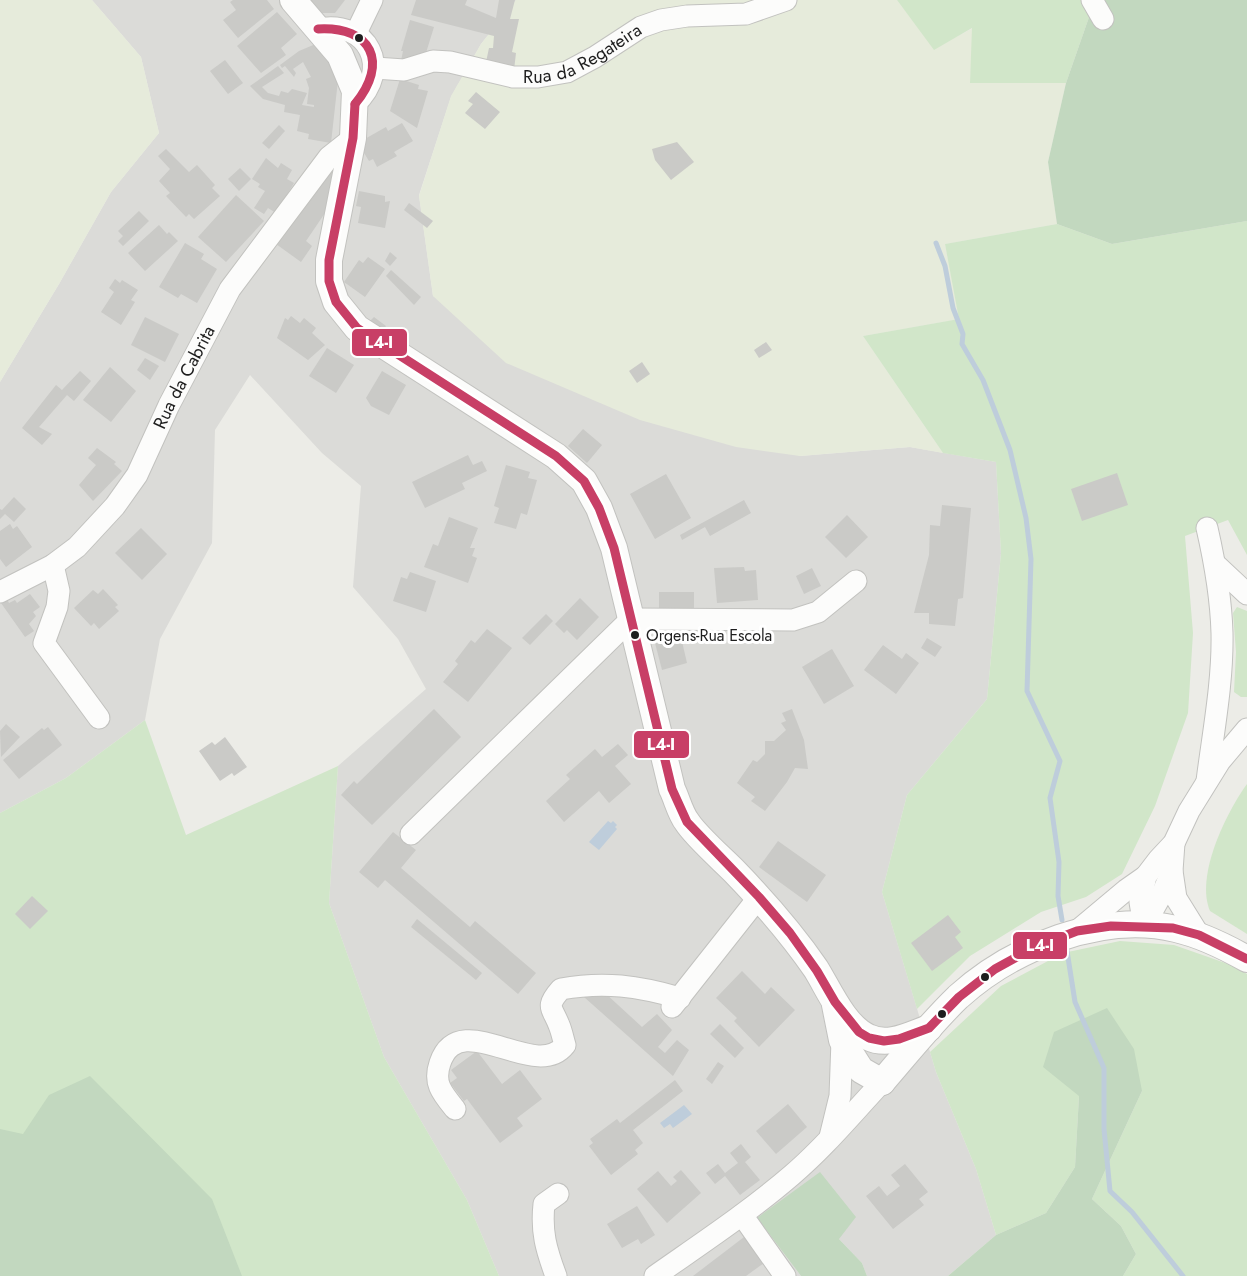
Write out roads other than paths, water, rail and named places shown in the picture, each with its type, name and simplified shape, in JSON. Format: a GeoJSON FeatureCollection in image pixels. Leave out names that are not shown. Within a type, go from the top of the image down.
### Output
{"type":"FeatureCollection","features":[{"type":"Feature","properties":{"kind":"street"},"geometry":{"type":"LineString","coordinates":[[293,0],[332,45],[345,65],[355,91],[353,138],[329,260],[329,281],[336,302],[357,328],[556,456],[584,481],[599,508],[614,548],[672,789],[687,822],[790,933],[817,971],[835,1002],[859,1032],[869,1038],[884,1041],[899,1040],[928,1028]]}},
{"type":"Feature","properties":{"kind":"street"},"geometry":{"type":"LineString","coordinates":[[356,33],[372,0]]}},
{"type":"Feature","properties":{"kind":"street","name":"Rua da Regateira"},"geometry":{"type":"LineString","coordinates":[[375,68],[404,70],[433,61],[513,77],[538,77],[567,72],[641,27],[661,20],[687,16],[746,14],[786,0]]}},
{"type":"Feature","properties":{"kind":"street"},"geometry":{"type":"LineString","coordinates":[[1092,0],[1103,19]]}},
{"type":"Feature","properties":{"kind":"street"},"geometry":{"type":"LineString","coordinates":[[318,29],[331,26],[356,33],[366,43],[372,54],[375,68],[373,81],[366,93],[355,104]]}},
{"type":"Feature","properties":{"kind":"street","name":"Rua da Cabrita"},"geometry":{"type":"LineString","coordinates":[[0,592],[53,565],[77,547],[115,506],[137,475],[169,405],[230,289],[329,157],[353,138]]}},
{"type":"Feature","properties":{"kind":"street"},"geometry":{"type":"LineString","coordinates":[[1207,528],[1216,565],[1222,635],[1207,781]]}},
{"type":"Feature","properties":{"kind":"street"},"geometry":{"type":"LineString","coordinates":[[53,565],[59,591],[57,607],[44,643],[99,718]]}},
{"type":"Feature","properties":{"kind":"street"},"geometry":{"type":"LineString","coordinates":[[1216,565],[1247,594]]}},
{"type":"Feature","properties":{"kind":"street"},"geometry":{"type":"LineString","coordinates":[[411,834],[631,619],[793,620],[818,612],[856,580]]}},
{"type":"Feature","properties":{"kind":"street"},"geometry":{"type":"LineString","coordinates":[[1077,931],[1146,876],[1173,843],[1189,811],[1220,761],[1247,729]]}},
{"type":"Feature","properties":{"kind":"street"},"geometry":{"type":"LineString","coordinates":[[1173,843],[1172,871],[1176,898],[1199,935]]}},
{"type":"Feature","properties":{"kind":"street"},"geometry":{"type":"LineString","coordinates":[[1144,926],[1159,901],[1172,871]]}},
{"type":"Feature","properties":{"kind":"street"},"geometry":{"type":"LineString","coordinates":[[1144,926],[1140,902],[1146,876]]}},
{"type":"Feature","properties":{"kind":"street"},"geometry":{"type":"LineString","coordinates":[[455,1108],[440,1089],[437,1076],[444,1054],[452,1046],[466,1040],[482,1041],[514,1052],[532,1055],[548,1057],[558,1053],[565,1046],[559,1023],[551,1011],[552,999],[561,989],[605,985],[643,987],[676,1003],[759,897]]}},
{"type":"Feature","properties":{"kind":"street"},"geometry":{"type":"LineString","coordinates":[[655,1276],[742,1215],[794,1173],[829,1140],[928,1028],[959,997],[995,969],[1033,948],[1077,931],[1111,926],[1144,926],[1173,928],[1199,935],[1247,959]]}},
{"type":"Feature","properties":{"kind":"street"},"geometry":{"type":"LineString","coordinates":[[829,1140],[840,1096],[842,1040],[835,1002]]}},
{"type":"Feature","properties":{"kind":"street"},"geometry":{"type":"LineString","coordinates":[[869,1038],[877,1057],[882,1082]]}},
{"type":"Feature","properties":{"kind":"street"},"geometry":{"type":"LineString","coordinates":[[842,1040],[861,1070],[882,1082]]}},
{"type":"Feature","properties":{"kind":"street"},"geometry":{"type":"LineString","coordinates":[[556,1276],[544,1240],[542,1222],[544,1204],[558,1194]]}},
{"type":"Feature","properties":{"kind":"street"},"geometry":{"type":"LineString","coordinates":[[742,1215],[785,1276]]}},
{"type":"Feature","properties":{"kind":"water"},"geometry":{"type":"Polygon","coordinates":[[[608,821],[611,823],[613,821],[617,829],[599,850],[589,842],[608,821]]]}},
{"type":"Feature","properties":{"kind":"water"},"geometry":{"type":"Polygon","coordinates":[[[684,1105],[692,1114],[673,1128],[670,1124],[664,1128],[660,1123],[684,1105]]]}},
{"type":"Feature","properties":{"kind":"waterway"},"geometry":{"type":"LineString","coordinates":[[936,243],[945,266],[953,308],[963,334],[962,344],[983,380],[1010,450],[1026,518],[1031,559],[1027,691],[1060,761],[1050,798],[1059,862],[1058,896],[1062,920]]}},
{"type":"Feature","properties":{"kind":"waterway"},"geometry":{"type":"LineString","coordinates":[[1067,951],[1075,1002],[1104,1068],[1104,1129],[1110,1191],[1132,1212],[1183,1276]]}},
{"type":"Feature","properties":{"kind":"place","name":"Orgens-Rua Escola"},"geometry":{"type":"Point","coordinates":[635,635]}}]}
